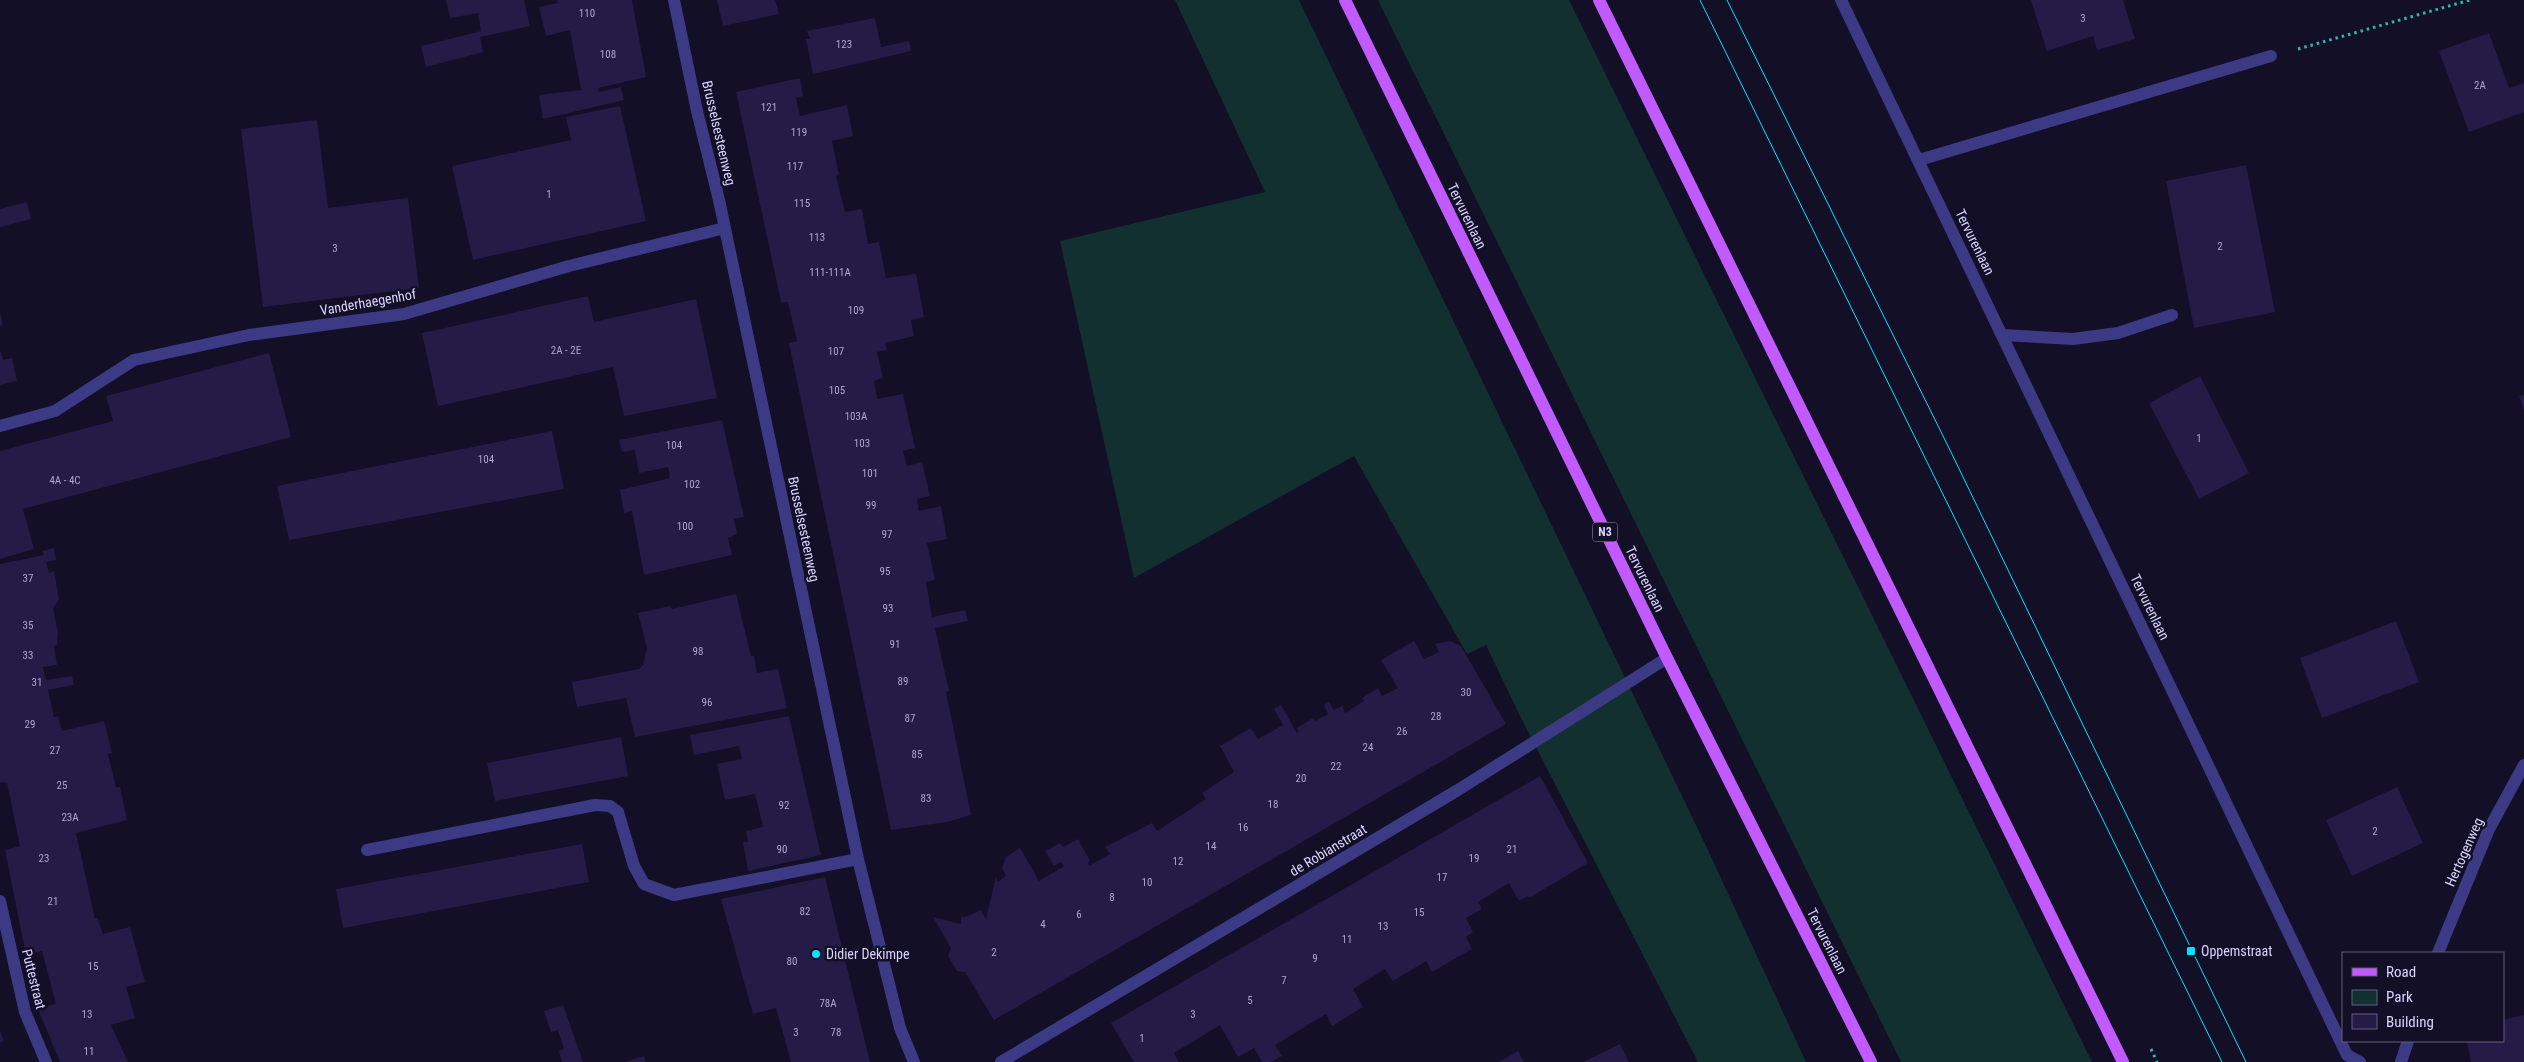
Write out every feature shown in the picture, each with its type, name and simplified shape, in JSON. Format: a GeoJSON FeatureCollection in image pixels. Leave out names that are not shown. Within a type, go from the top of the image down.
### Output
{"type":"FeatureCollection","features":[{"type":"Feature","properties":{"kind":"main road","name":"Tervurenlaan"},"geometry":{"type":"LineString","coordinates":[[1345,0],[1667,658],[1871,1062]]}},
{"type":"Feature","properties":{"kind":"main road"},"geometry":{"type":"LineString","coordinates":[[1598,0],[2123,1062]]}},
{"type":"Feature","properties":{"kind":"street","name":"Brusselsesteenweg"},"geometry":{"type":"LineString","coordinates":[[674,0],[725,228],[858,859],[900,1028],[914,1062]]}},
{"type":"Feature","properties":{"kind":"street","name":"Tervurenlaan"},"geometry":{"type":"LineString","coordinates":[[1841,0],[2347,1055],[2360,1062]]}},
{"type":"Feature","properties":{"kind":"street"},"geometry":{"type":"LineString","coordinates":[[1919,160],[2271,56]]}},
{"type":"Feature","properties":{"kind":"street","name":"Vanderhaegenhof"},"geometry":{"type":"LineString","coordinates":[[0,426],[55,411],[134,360],[249,335],[404,314],[569,266],[725,228]]}},
{"type":"Feature","properties":{"kind":"street"},"geometry":{"type":"LineString","coordinates":[[2003,336],[2073,339],[2118,333],[2172,315]]}},
{"type":"Feature","properties":{"kind":"street","name":"de Robianstraat"},"geometry":{"type":"LineString","coordinates":[[1001,1062],[1458,790],[1667,658]]}},
{"type":"Feature","properties":{"kind":"street","name":"Hertogenweg"},"geometry":{"type":"LineString","coordinates":[[2438,952],[2489,828],[2524,765]]}},
{"type":"Feature","properties":{"kind":"street"},"geometry":{"type":"LineString","coordinates":[[367,850],[596,804],[610,806],[618,812],[634,866],[644,884],[674,895],[858,859]]}},
{"type":"Feature","properties":{"kind":"street","name":"Puttestraat"},"geometry":{"type":"LineString","coordinates":[[0,902],[25,1012],[46,1062]]}},
{"type":"Feature","properties":{"kind":"street"},"geometry":{"type":"LineString","coordinates":[[2401,1062],[2408,1042]]}},
{"type":"Feature","properties":{"kind":"path"},"geometry":{"type":"LineString","coordinates":[[2271,56],[2470,0]]}},
{"type":"Feature","properties":{"kind":"green space"},"geometry":{"type":"Polygon","coordinates":[[[1175,0],[1299,0],[1706,846],[1806,1062],[1698,1062],[1520,716],[1486,645],[1467,654],[1354,456],[1134,578],[1060,241],[1265,192],[1175,0]]]}},
{"type":"Feature","properties":{"kind":"green space"},"geometry":{"type":"Polygon","coordinates":[[[1378,0],[1569,0],[2092,1062],[1901,1062],[1378,0]]]}},
{"type":"Feature","properties":{"kind":"building"},"geometry":{"type":"Polygon","coordinates":[[[446,0],[524,0],[530,26],[480,37],[483,52],[426,67],[421,46],[481,31],[478,13],[450,18],[446,0]]]}},
{"type":"Feature","properties":{"kind":"building"},"geometry":{"type":"Polygon","coordinates":[[[557,0],[632,0],[646,77],[598,88],[599,92],[621,87],[624,100],[543,119],[539,95],[581,90],[570,30],[546,36],[539,7],[558,3],[557,0]]]}},
{"type":"Feature","properties":{"kind":"building"},"geometry":{"type":"Polygon","coordinates":[[[717,0],[775,0],[779,14],[723,26],[717,0]]]}},
{"type":"Feature","properties":{"kind":"building"},"geometry":{"type":"Polygon","coordinates":[[[2031,0],[2123,0],[2135,39],[2097,50],[2093,36],[2047,51],[2031,0]]]}},
{"type":"Feature","properties":{"kind":"building"},"geometry":{"type":"Polygon","coordinates":[[[875,18],[881,47],[909,41],[911,51],[813,74],[806,39],[810,39],[807,31],[875,18]]]}},
{"type":"Feature","properties":{"kind":"building"},"geometry":{"type":"Polygon","coordinates":[[[2489,33],[2509,88],[2524,83],[2524,112],[2469,132],[2439,51],[2489,33]]]}},
{"type":"Feature","properties":{"kind":"building"},"geometry":{"type":"Polygon","coordinates":[[[800,78],[803,96],[796,98],[800,116],[847,105],[853,136],[832,141],[839,175],[836,176],[845,212],[862,209],[868,244],[879,242],[886,278],[916,274],[924,317],[911,320],[914,336],[885,343],[887,350],[877,352],[883,378],[874,381],[877,399],[903,394],[915,448],[903,451],[907,466],[922,462],[930,496],[917,499],[919,511],[941,506],[947,539],[927,543],[935,580],[926,582],[932,617],[965,610],[968,621],[935,628],[949,691],[946,692],[971,815],[947,822],[891,830],[789,343],[797,341],[788,302],[781,302],[736,92],[800,78]]]}},
{"type":"Feature","properties":{"kind":"building"},"geometry":{"type":"Polygon","coordinates":[[[620,106],[646,221],[473,260],[452,166],[571,140],[566,117],[620,106]]]}},
{"type":"Feature","properties":{"kind":"building"},"geometry":{"type":"Polygon","coordinates":[[[317,120],[328,208],[408,198],[419,288],[263,307],[241,129],[317,120]]]}},
{"type":"Feature","properties":{"kind":"building"},"geometry":{"type":"Polygon","coordinates":[[[2246,165],[2275,312],[2194,328],[2166,181],[2246,165]]]}},
{"type":"Feature","properties":{"kind":"building"},"geometry":{"type":"Polygon","coordinates":[[[27,202],[31,219],[0,227],[0,209],[27,202]]]}},
{"type":"Feature","properties":{"kind":"building"},"geometry":{"type":"Polygon","coordinates":[[[588,296],[594,322],[696,299],[717,398],[624,416],[613,367],[438,406],[422,333],[588,296]]]}},
{"type":"Feature","properties":{"kind":"building"},"geometry":{"type":"Polygon","coordinates":[[[0,311],[3,325],[0,326],[0,311]]]}},
{"type":"Feature","properties":{"kind":"building"},"geometry":{"type":"Polygon","coordinates":[[[0,350],[3,360],[12,358],[17,381],[0,385],[0,350]]]}},
{"type":"Feature","properties":{"kind":"building"},"geometry":{"type":"Polygon","coordinates":[[[269,353],[291,437],[23,509],[34,549],[0,559],[0,451],[113,421],[106,396],[269,353]]]}},
{"type":"Feature","properties":{"kind":"building"},"geometry":{"type":"Polygon","coordinates":[[[2200,376],[2249,473],[2199,499],[2149,403],[2200,376]]]}},
{"type":"Feature","properties":{"kind":"building"},"geometry":{"type":"Polygon","coordinates":[[[2524,395],[2524,411],[2519,396],[2524,395]]]}},
{"type":"Feature","properties":{"kind":"building"},"geometry":{"type":"Polygon","coordinates":[[[722,420],[744,517],[734,519],[737,534],[728,538],[732,555],[644,575],[632,511],[624,513],[620,490],[670,478],[668,467],[639,473],[635,450],[622,452],[619,440],[722,420]]]}},
{"type":"Feature","properties":{"kind":"building"},"geometry":{"type":"Polygon","coordinates":[[[552,431],[564,489],[289,540],[277,486],[552,431]]]}},
{"type":"Feature","properties":{"kind":"building"},"geometry":{"type":"Polygon","coordinates":[[[54,548],[56,560],[46,562],[49,573],[54,571],[59,600],[53,608],[58,633],[57,645],[54,646],[57,665],[43,667],[46,680],[72,676],[74,685],[48,690],[54,717],[58,716],[62,731],[104,721],[112,753],[108,754],[116,787],[120,787],[127,820],[76,833],[95,919],[97,918],[103,934],[130,927],[145,982],[126,987],[135,1018],[111,1025],[128,1062],[60,1062],[38,1009],[56,1004],[42,951],[26,955],[5,850],[20,846],[7,783],[0,782],[0,564],[44,555],[42,551],[54,548]]]}},
{"type":"Feature","properties":{"kind":"building"},"geometry":{"type":"Polygon","coordinates":[[[736,594],[757,673],[778,669],[787,708],[635,737],[626,698],[577,707],[572,682],[639,669],[643,665],[647,648],[638,613],[670,606],[672,609],[736,594]]]}},
{"type":"Feature","properties":{"kind":"building"},"geometry":{"type":"Polygon","coordinates":[[[2396,621],[2419,682],[2322,718],[2300,658],[2396,621]]]}},
{"type":"Feature","properties":{"kind":"building"},"geometry":{"type":"Polygon","coordinates":[[[1414,641],[1424,659],[1439,652],[1435,644],[1450,641],[1461,646],[1506,724],[994,1020],[965,972],[957,971],[948,956],[951,948],[933,917],[961,924],[961,917],[966,917],[981,910],[986,919],[996,877],[998,882],[1006,876],[1002,868],[1006,857],[1020,848],[1039,881],[1064,866],[1061,862],[1054,866],[1045,851],[1060,843],[1063,847],[1078,839],[1090,861],[1088,862],[1089,866],[1110,854],[1105,847],[1152,823],[1157,831],[1206,799],[1202,793],[1234,772],[1220,746],[1251,728],[1258,739],[1283,725],[1274,709],[1281,705],[1297,733],[1299,731],[1297,728],[1313,718],[1315,721],[1328,714],[1324,705],[1329,702],[1334,710],[1342,706],[1345,713],[1364,701],[1362,698],[1378,688],[1382,696],[1398,688],[1381,660],[1414,641]]]}},
{"type":"Feature","properties":{"kind":"building"},"geometry":{"type":"Polygon","coordinates":[[[789,716],[821,855],[748,871],[743,842],[748,842],[746,831],[763,827],[755,794],[725,800],[717,764],[742,759],[739,746],[694,755],[690,735],[789,716]]]}},
{"type":"Feature","properties":{"kind":"building"},"geometry":{"type":"Polygon","coordinates":[[[621,737],[628,776],[495,801],[487,763],[621,737]]]}},
{"type":"Feature","properties":{"kind":"building"},"geometry":{"type":"Polygon","coordinates":[[[1540,776],[1588,863],[1529,898],[1528,896],[1519,901],[1509,883],[1478,902],[1482,909],[1466,918],[1473,932],[1466,937],[1472,949],[1432,972],[1426,961],[1393,981],[1385,969],[1353,989],[1363,1007],[1332,1026],[1326,1014],[1275,1045],[1282,1056],[1271,1062],[1262,1062],[1254,1048],[1238,1057],[1220,1025],[1174,1053],[1179,1062],[1134,1062],[1111,1023],[1540,776]]]}},
{"type":"Feature","properties":{"kind":"building"},"geometry":{"type":"Polygon","coordinates":[[[2397,787],[2423,843],[2352,876],[2326,820],[2397,787]]]}},
{"type":"Feature","properties":{"kind":"building"},"geometry":{"type":"Polygon","coordinates":[[[582,844],[589,882],[343,928],[336,889],[582,844]]]}},
{"type":"Feature","properties":{"kind":"building"},"geometry":{"type":"Polygon","coordinates":[[[825,877],[870,1062],[791,1062],[776,1008],[753,1014],[721,899],[825,877]]]}},
{"type":"Feature","properties":{"kind":"building"},"geometry":{"type":"Polygon","coordinates":[[[563,1005],[583,1062],[562,1062],[559,1051],[564,1049],[558,1030],[551,1032],[544,1011],[563,1005]]]}},
{"type":"Feature","properties":{"kind":"building"},"geometry":{"type":"Polygon","coordinates":[[[2524,1015],[2524,1062],[2471,1062],[2467,1042],[2504,1042],[2504,1020],[2524,1015]]]}},
{"type":"Feature","properties":{"kind":"building"},"geometry":{"type":"Polygon","coordinates":[[[0,1031],[4,1041],[0,1043],[0,1031]]]}},
{"type":"Feature","properties":{"kind":"building"},"geometry":{"type":"Polygon","coordinates":[[[1620,1044],[1629,1062],[1583,1062],[1620,1044]]]}},
{"type":"Feature","properties":{"kind":"building"},"geometry":{"type":"Polygon","coordinates":[[[1518,1051],[1524,1062],[1499,1062],[1518,1051]]]}},
{"type":"Feature","properties":{"kind":"building"},"geometry":{"type":"Polygon","coordinates":[[[644,1056],[646,1062],[625,1062],[644,1056]]]}},
{"type":"Feature","properties":{"kind":"tram line"},"geometry":{"type":"LineString","coordinates":[[1700,0],[2222,1062]]}},
{"type":"Feature","properties":{"kind":"tram line"},"geometry":{"type":"LineString","coordinates":[[1727,0],[1949,448],[2246,1062]]}},
{"type":"Feature","properties":{"kind":"place","name":"Oppemstraat"},"geometry":{"type":"Point","coordinates":[2191,951]}},
{"type":"Feature","properties":{"kind":"place","name":"Didier Dekimpe"},"geometry":{"type":"Point","coordinates":[816,954]}}]}
